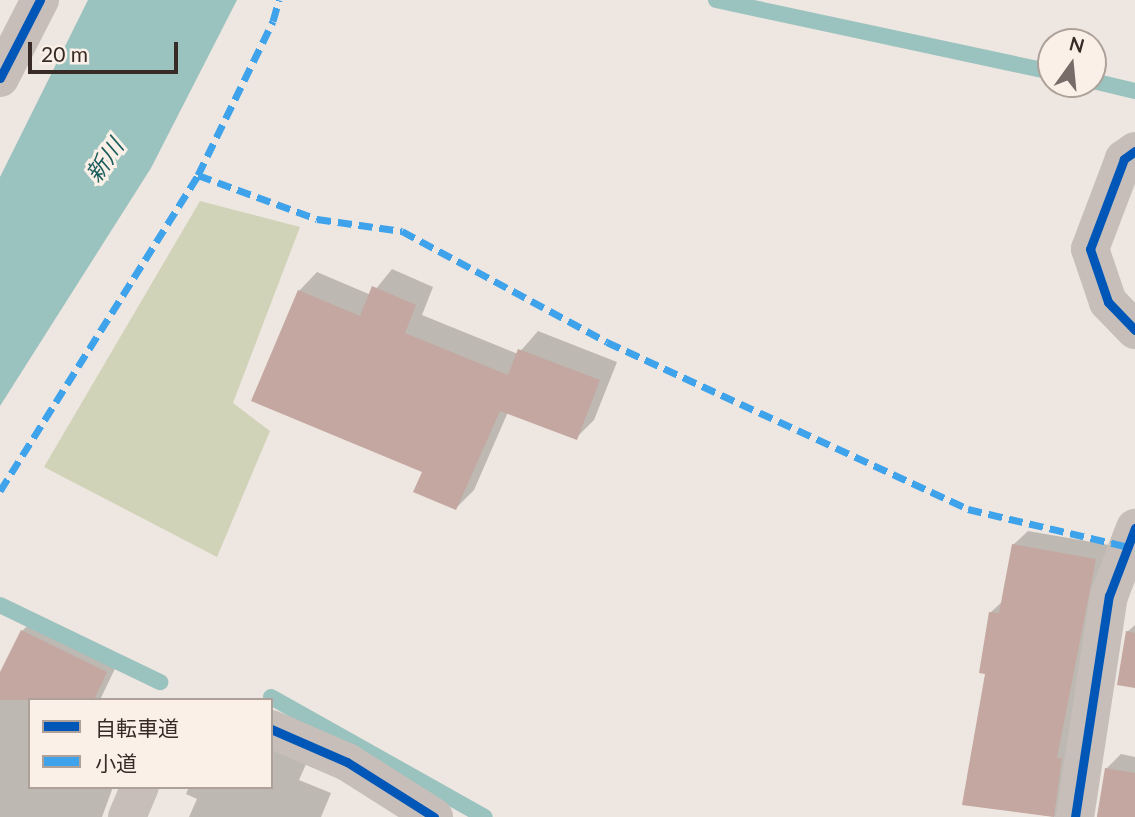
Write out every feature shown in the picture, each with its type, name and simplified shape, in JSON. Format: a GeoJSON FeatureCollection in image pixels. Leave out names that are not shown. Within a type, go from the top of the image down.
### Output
{"type":"FeatureCollection","features":[{"type":"Feature","properties":{"kind":"street"},"geometry":{"type":"LineString","coordinates":[[0,78],[40,0]]}},
{"type":"Feature","properties":{"kind":"street"},"geometry":{"type":"LineString","coordinates":[[1135,151],[1124,159],[1090,249],[1108,302],[1135,330]]}},
{"type":"Feature","properties":{"kind":"street"},"geometry":{"type":"LineString","coordinates":[[1075,817],[1109,596],[1135,528]]}},
{"type":"Feature","properties":{"kind":"street"},"geometry":{"type":"LineString","coordinates":[[273,730],[348,762],[434,817]]}},
{"type":"Feature","properties":{"kind":"street"},"geometry":{"type":"LineString","coordinates":[[127,817],[139,789]]}},
{"type":"Feature","properties":{"kind":"green space"},"geometry":{"type":"Polygon","coordinates":[[[200,201],[300,227],[233,403],[270,431],[217,557],[44,467],[200,201]]]}},
{"type":"Feature","properties":{"kind":"water","name":"新川"},"geometry":{"type":"Polygon","coordinates":[[[88,0],[237,0],[151,168],[0,406],[0,177],[88,0]]]}},
{"type":"Feature","properties":{"kind":"building"},"geometry":{"type":"Polygon","coordinates":[[[372,286],[416,305],[405,333],[508,375],[518,349],[600,380],[577,440],[500,411],[456,510],[413,492],[422,472],[251,401],[298,290],[360,316],[372,286]]]}},
{"type":"Feature","properties":{"kind":"building"},"geometry":{"type":"Polygon","coordinates":[[[1012,544],[1096,559],[1057,758],[1062,758],[1054,817],[962,805],[985,674],[979,673],[989,612],[999,613],[1012,544]]]}},
{"type":"Feature","properties":{"kind":"building"},"geometry":{"type":"Polygon","coordinates":[[[21,630],[107,672],[95,698],[0,700],[0,672],[21,630]]]}},
{"type":"Feature","properties":{"kind":"building"},"geometry":{"type":"Polygon","coordinates":[[[1126,631],[1135,633],[1135,688],[1117,685],[1126,631]]]}},
{"type":"Feature","properties":{"kind":"building"},"geometry":{"type":"Polygon","coordinates":[[[1105,768],[1135,773],[1135,817],[1097,817],[1105,768]]]}},
{"type":"Feature","properties":{"kind":"waterway"},"geometry":{"type":"LineString","coordinates":[[716,0],[1037,69]]}},
{"type":"Feature","properties":{"kind":"waterway"},"geometry":{"type":"LineString","coordinates":[[1107,84],[1135,91]]}},
{"type":"Feature","properties":{"kind":"waterway"},"geometry":{"type":"LineString","coordinates":[[0,605],[160,682]]}},
{"type":"Feature","properties":{"kind":"waterway"},"geometry":{"type":"LineString","coordinates":[[273,698],[485,817]]}},
{"type":"Feature","properties":{"kind":"marked path"},"geometry":{"type":"LineString","coordinates":[[0,491],[198,175],[273,21],[279,0]]}},
{"type":"Feature","properties":{"kind":"marked path"},"geometry":{"type":"LineString","coordinates":[[198,175],[317,219],[402,231],[607,342],[968,509],[1129,547]]}},
{"type":"Feature","properties":{"kind":"cycle path"},"geometry":{"type":"LineString","coordinates":[[0,78],[40,0]]}},
{"type":"Feature","properties":{"kind":"cycle path"},"geometry":{"type":"LineString","coordinates":[[1135,151],[1124,159],[1090,249],[1108,302],[1135,330]]}},
{"type":"Feature","properties":{"kind":"cycle path"},"geometry":{"type":"LineString","coordinates":[[1075,817],[1109,596],[1135,528]]}},
{"type":"Feature","properties":{"kind":"cycle path"},"geometry":{"type":"LineString","coordinates":[[273,730],[347,762],[434,817]]}}]}
